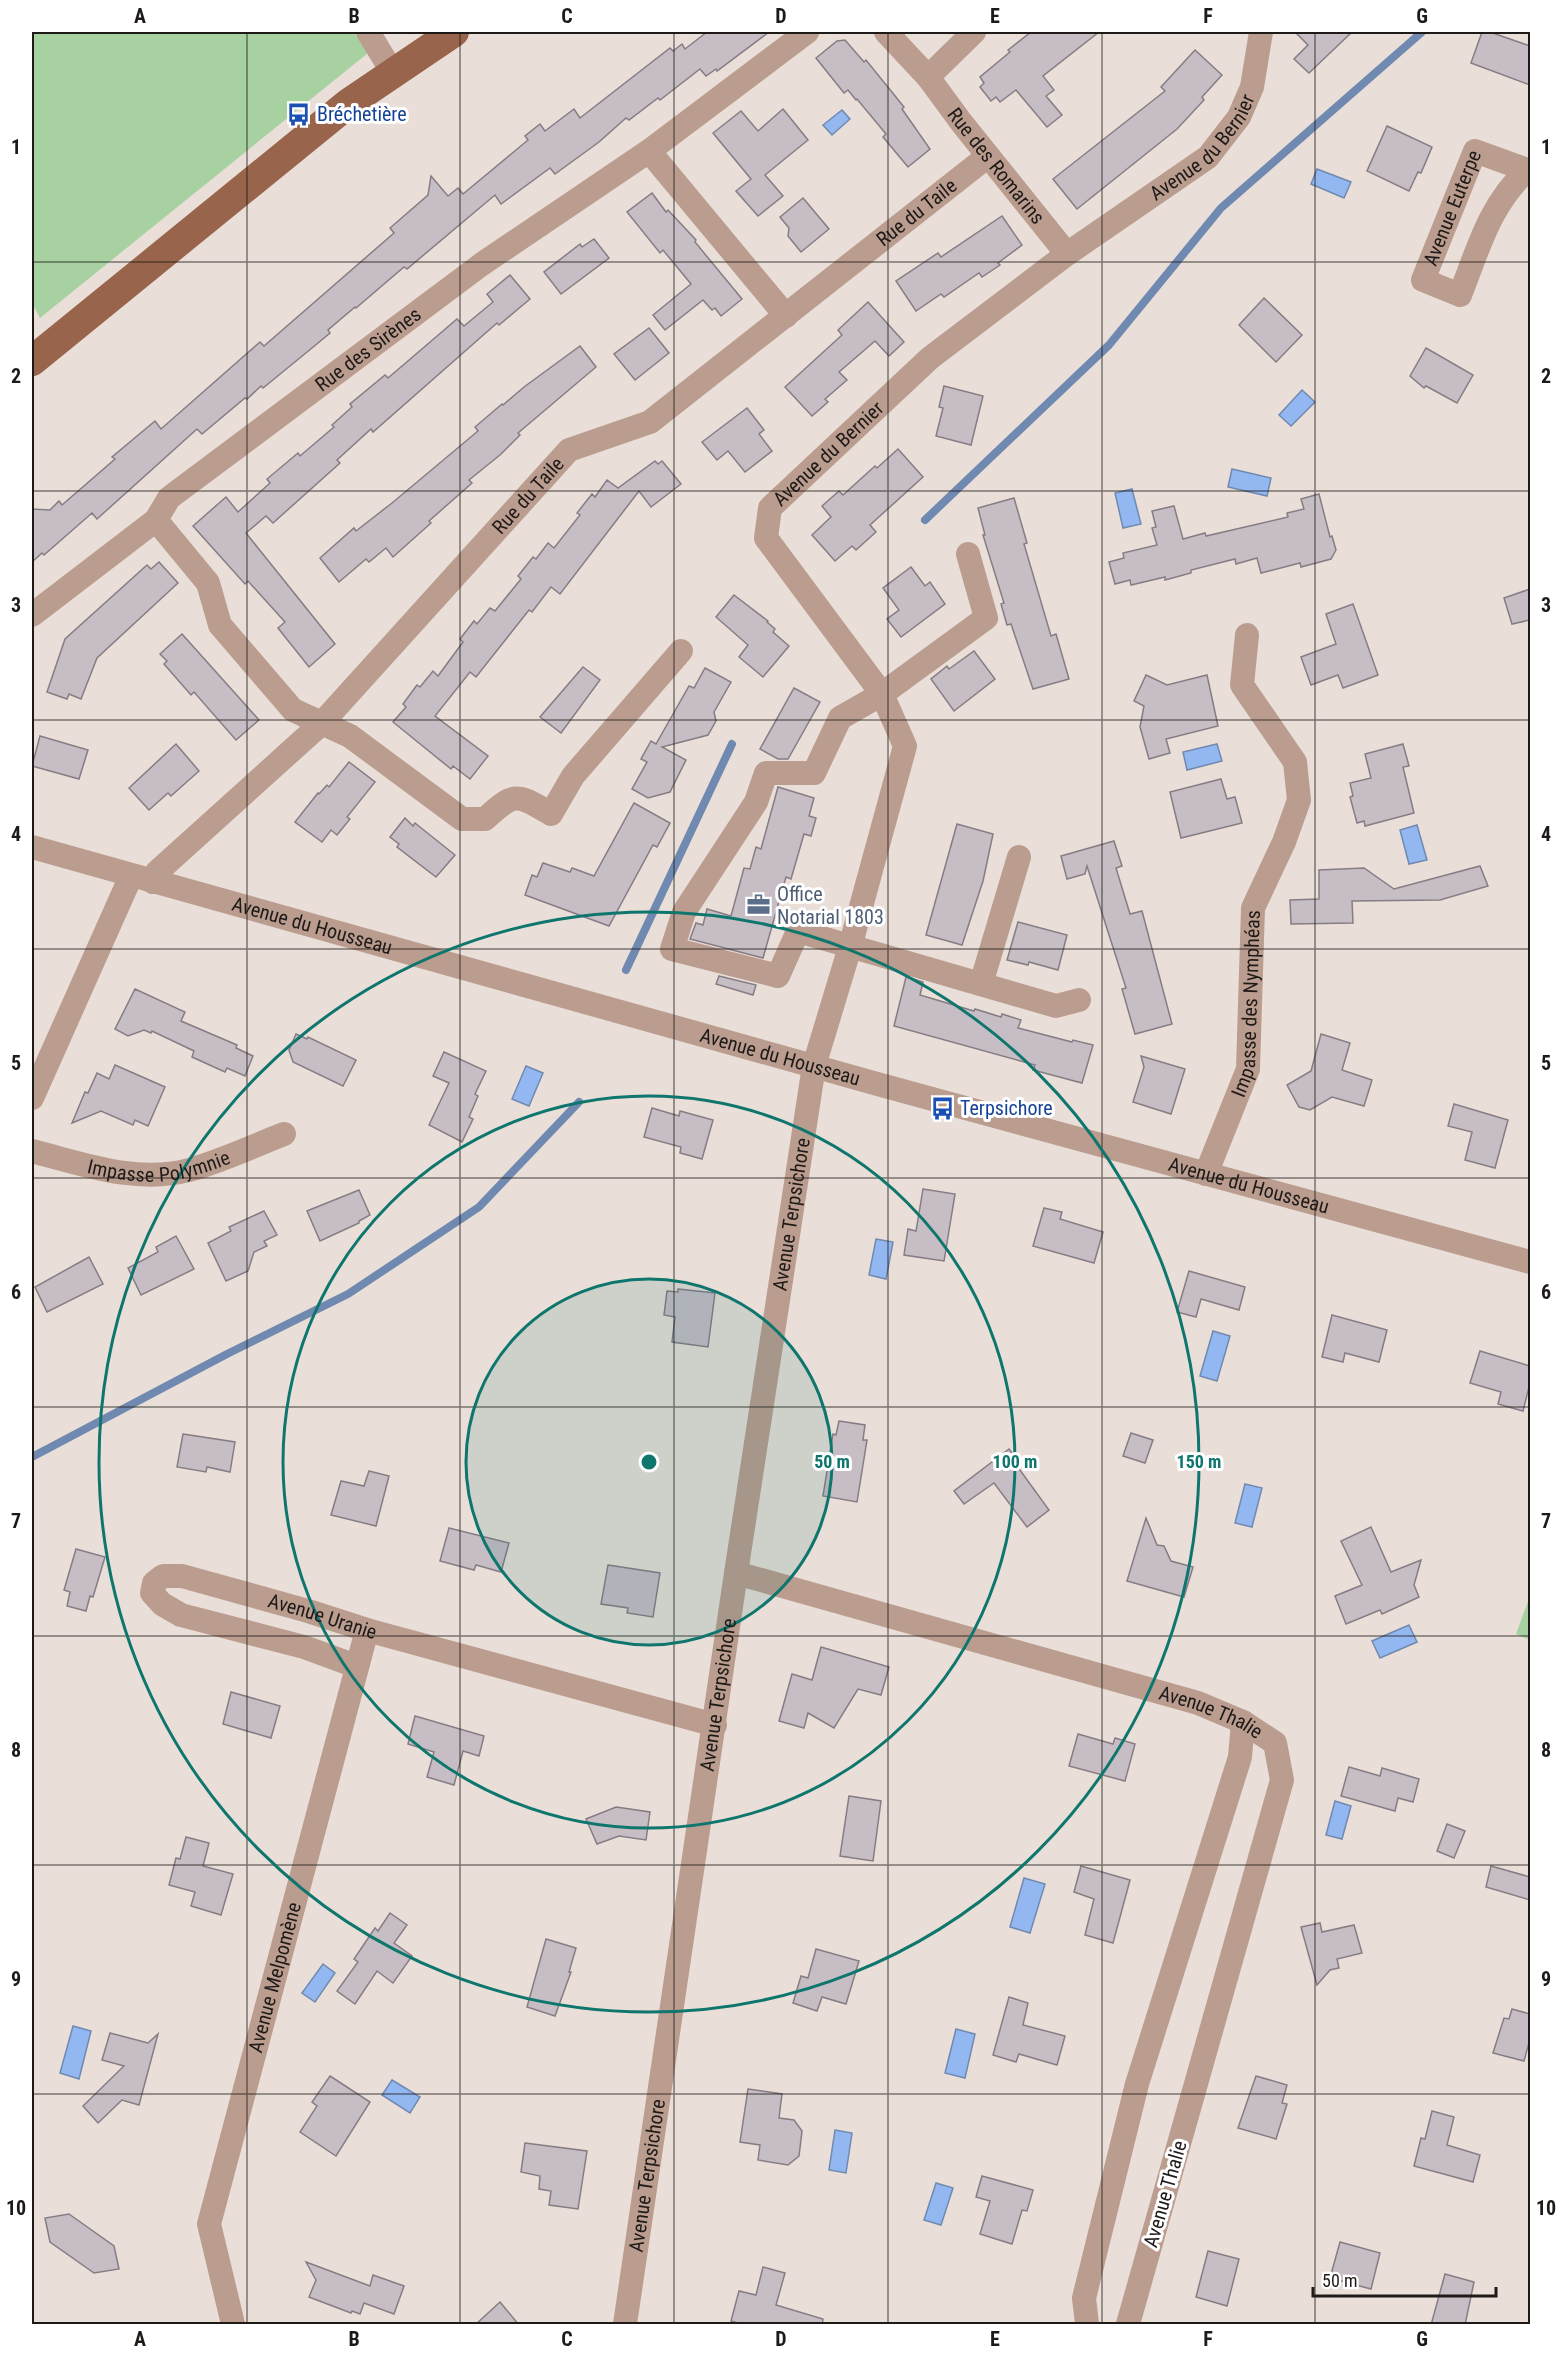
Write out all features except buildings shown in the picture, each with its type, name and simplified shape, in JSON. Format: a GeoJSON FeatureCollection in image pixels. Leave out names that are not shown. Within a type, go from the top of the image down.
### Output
{"type":"FeatureCollection","features":[{"type":"Feature","properties":{"kind":"main road"},"geometry":{"type":"LineString","coordinates":[[32,361],[349,103],[454,32]]}},
{"type":"Feature","properties":{"kind":"street"},"geometry":{"type":"LineString","coordinates":[[368,32],[393,73]]}},
{"type":"Feature","properties":{"kind":"street","name":"Rue des Sirènes"},"geometry":{"type":"LineString","coordinates":[[32,615],[156,520],[169,498],[482,264],[649,151],[807,32]]}},
{"type":"Feature","properties":{"kind":"street","name":"Rue des Romarins"},"geometry":{"type":"LineString","coordinates":[[886,32],[928,78],[1067,254]]}},
{"type":"Feature","properties":{"kind":"street"},"geometry":{"type":"LineString","coordinates":[[928,78],[974,32]]}},
{"type":"Feature","properties":{"kind":"street","name":"Avenue du Bernier"},"geometry":{"type":"LineString","coordinates":[[814,1066],[850,947],[905,746],[882,694],[766,538],[770,508],[930,358],[1067,254],[1208,157],[1239,117],[1252,87],[1261,32]]}},
{"type":"Feature","properties":{"kind":"street"},"geometry":{"type":"LineString","coordinates":[[649,151],[786,316]]}},
{"type":"Feature","properties":{"kind":"street","name":"Avenue Euterpe"},"geometry":{"type":"LineString","coordinates":[[1476,151],[1529,170],[1509,187],[1491,216],[1460,295],[1423,280],[1476,151]]}},
{"type":"Feature","properties":{"kind":"street","name":"Rue du Taile"},"geometry":{"type":"LineString","coordinates":[[32,1098],[142,879],[157,872],[322,723],[569,450],[650,422],[988,156]]}},
{"type":"Feature","properties":{"kind":"street"},"geometry":{"type":"LineString","coordinates":[[156,520],[208,583],[220,625],[293,710],[350,736],[462,819],[485,819],[506,800],[523,798],[551,813],[573,776],[681,651]]}},
{"type":"Feature","properties":{"kind":"street"},"geometry":{"type":"LineString","coordinates":[[968,554],[986,618],[882,694],[840,718],[814,773],[766,773],[756,802],[684,912],[672,949],[777,976],[798,932],[1056,1006],[1079,1000]]}},
{"type":"Feature","properties":{"kind":"street","name":"Impasse des Nymphéas"},"geometry":{"type":"LineString","coordinates":[[1206,1174],[1248,1069],[1253,908],[1284,842],[1299,800],[1295,762],[1242,685],[1247,635]]}},
{"type":"Feature","properties":{"kind":"street","name":"Avenue du Housseau"},"geometry":{"type":"LineString","coordinates":[[32,847],[814,1066],[1530,1262]]}},
{"type":"Feature","properties":{"kind":"street"},"geometry":{"type":"LineString","coordinates":[[981,984],[1019,857]]}},
{"type":"Feature","properties":{"kind":"street","name":"Avenue Terpsichore"},"geometry":{"type":"LineString","coordinates":[[625,2325],[736,1573],[814,1066]]}},
{"type":"Feature","properties":{"kind":"street","name":"Impasse Polymnie"},"geometry":{"type":"LineString","coordinates":[[32,1151],[90,1167],[127,1174],[161,1174],[189,1170],[284,1134]]}},
{"type":"Feature","properties":{"kind":"street","name":"Avenue Thalie"},"geometry":{"type":"LineString","coordinates":[[736,1573],[1198,1703],[1243,1722],[1275,1743],[1281,1780],[1128,2325]]}},
{"type":"Feature","properties":{"kind":"street","name":"Avenue Uranie"},"geometry":{"type":"LineString","coordinates":[[356,1666],[304,1647],[181,1615],[162,1604],[152,1593],[154,1583],[163,1576],[182,1576],[367,1630],[715,1725]]}},
{"type":"Feature","properties":{"kind":"street","name":"Avenue Melpomène"},"geometry":{"type":"LineString","coordinates":[[233,2325],[209,2224],[367,1630]]}},
{"type":"Feature","properties":{"kind":"street"},"geometry":{"type":"LineString","coordinates":[[1087,2325],[1084,2298],[1137,2084],[1240,1757],[1243,1722]]}},
{"type":"Feature","properties":{"kind":"green space"},"geometry":{"type":"Polygon","coordinates":[[[32,32],[354,32],[368,53],[40,318],[32,303],[32,32]]]}},
{"type":"Feature","properties":{"kind":"green space"},"geometry":{"type":"Polygon","coordinates":[[[1530,1596],[1530,1640],[1516,1634],[1530,1596]]]}},
{"type":"Feature","properties":{"kind":"water"},"geometry":{"type":"Polygon","coordinates":[[[842,110],[850,119],[832,135],[823,125],[842,110]]]}},
{"type":"Feature","properties":{"kind":"water"},"geometry":{"type":"Polygon","coordinates":[[[1317,169],[1351,182],[1344,198],[1311,184],[1317,169]]]}},
{"type":"Feature","properties":{"kind":"water"},"geometry":{"type":"Polygon","coordinates":[[[1302,390],[1315,402],[1291,426],[1279,415],[1302,390]]]}},
{"type":"Feature","properties":{"kind":"water"},"geometry":{"type":"Polygon","coordinates":[[[1232,469],[1271,478],[1267,496],[1228,487],[1232,469]]]}},
{"type":"Feature","properties":{"kind":"water"},"geometry":{"type":"Polygon","coordinates":[[[1132,489],[1141,524],[1123,528],[1115,493],[1132,489]]]}},
{"type":"Feature","properties":{"kind":"water"},"geometry":{"type":"Polygon","coordinates":[[[1217,744],[1222,761],[1187,770],[1183,752],[1217,744]]]}},
{"type":"Feature","properties":{"kind":"water"},"geometry":{"type":"Polygon","coordinates":[[[1417,825],[1427,860],[1409,864],[1400,830],[1417,825]]]}},
{"type":"Feature","properties":{"kind":"water"},"geometry":{"type":"Polygon","coordinates":[[[526,1066],[543,1073],[529,1106],[512,1099],[526,1066]]]}},
{"type":"Feature","properties":{"kind":"water"},"geometry":{"type":"Polygon","coordinates":[[[876,1239],[893,1242],[886,1279],[869,1275],[876,1239]]]}},
{"type":"Feature","properties":{"kind":"water"},"geometry":{"type":"Polygon","coordinates":[[[1213,1331],[1230,1336],[1217,1381],[1200,1376],[1213,1331]]]}},
{"type":"Feature","properties":{"kind":"water"},"geometry":{"type":"Polygon","coordinates":[[[1245,1484],[1262,1488],[1252,1527],[1235,1523],[1245,1484]]]}},
{"type":"Feature","properties":{"kind":"water"},"geometry":{"type":"Polygon","coordinates":[[[1409,1625],[1417,1642],[1380,1658],[1372,1641],[1409,1625]]]}},
{"type":"Feature","properties":{"kind":"water"},"geometry":{"type":"Polygon","coordinates":[[[1335,1801],[1351,1806],[1342,1839],[1326,1835],[1335,1801]]]}},
{"type":"Feature","properties":{"kind":"water"},"geometry":{"type":"Polygon","coordinates":[[[1024,1878],[1045,1884],[1030,1933],[1010,1927],[1024,1878]]]}},
{"type":"Feature","properties":{"kind":"water"},"geometry":{"type":"Polygon","coordinates":[[[323,1964],[335,1973],[315,2002],[302,1993],[323,1964]]]}},
{"type":"Feature","properties":{"kind":"water"},"geometry":{"type":"Polygon","coordinates":[[[73,2026],[91,2031],[79,2079],[60,2073],[73,2026]]]}},
{"type":"Feature","properties":{"kind":"water"},"geometry":{"type":"Polygon","coordinates":[[[956,2029],[975,2034],[965,2078],[945,2073],[956,2029]]]}},
{"type":"Feature","properties":{"kind":"water"},"geometry":{"type":"Polygon","coordinates":[[[392,2080],[420,2097],[410,2113],[382,2095],[392,2080]]]}},
{"type":"Feature","properties":{"kind":"water"},"geometry":{"type":"Polygon","coordinates":[[[835,2130],[852,2133],[846,2173],[829,2170],[835,2130]]]}},
{"type":"Feature","properties":{"kind":"water"},"geometry":{"type":"Polygon","coordinates":[[[936,2183],[953,2188],[941,2225],[924,2220],[936,2183]]]}},
{"type":"Feature","properties":{"kind":"waterway"},"geometry":{"type":"LineString","coordinates":[[925,520],[1109,345],[1221,208],[1422,32]]}},
{"type":"Feature","properties":{"kind":"waterway"},"geometry":{"type":"LineString","coordinates":[[626,970],[732,744]]}},
{"type":"Feature","properties":{"kind":"waterway"},"geometry":{"type":"LineString","coordinates":[[32,1457],[227,1354],[348,1294],[479,1207],[579,1102]]}},
{"type":"Feature","properties":{"kind":"place","name":"Bréchetière"},"geometry":{"type":"Point","coordinates":[299,114]}},
{"type":"Feature","properties":{"kind":"place","name":"Office Notarial 1803"},"geometry":{"type":"Point","coordinates":[759,905]}},
{"type":"Feature","properties":{"kind":"place","name":"Terpsichore"},"geometry":{"type":"Point","coordinates":[942,1108]}}]}
